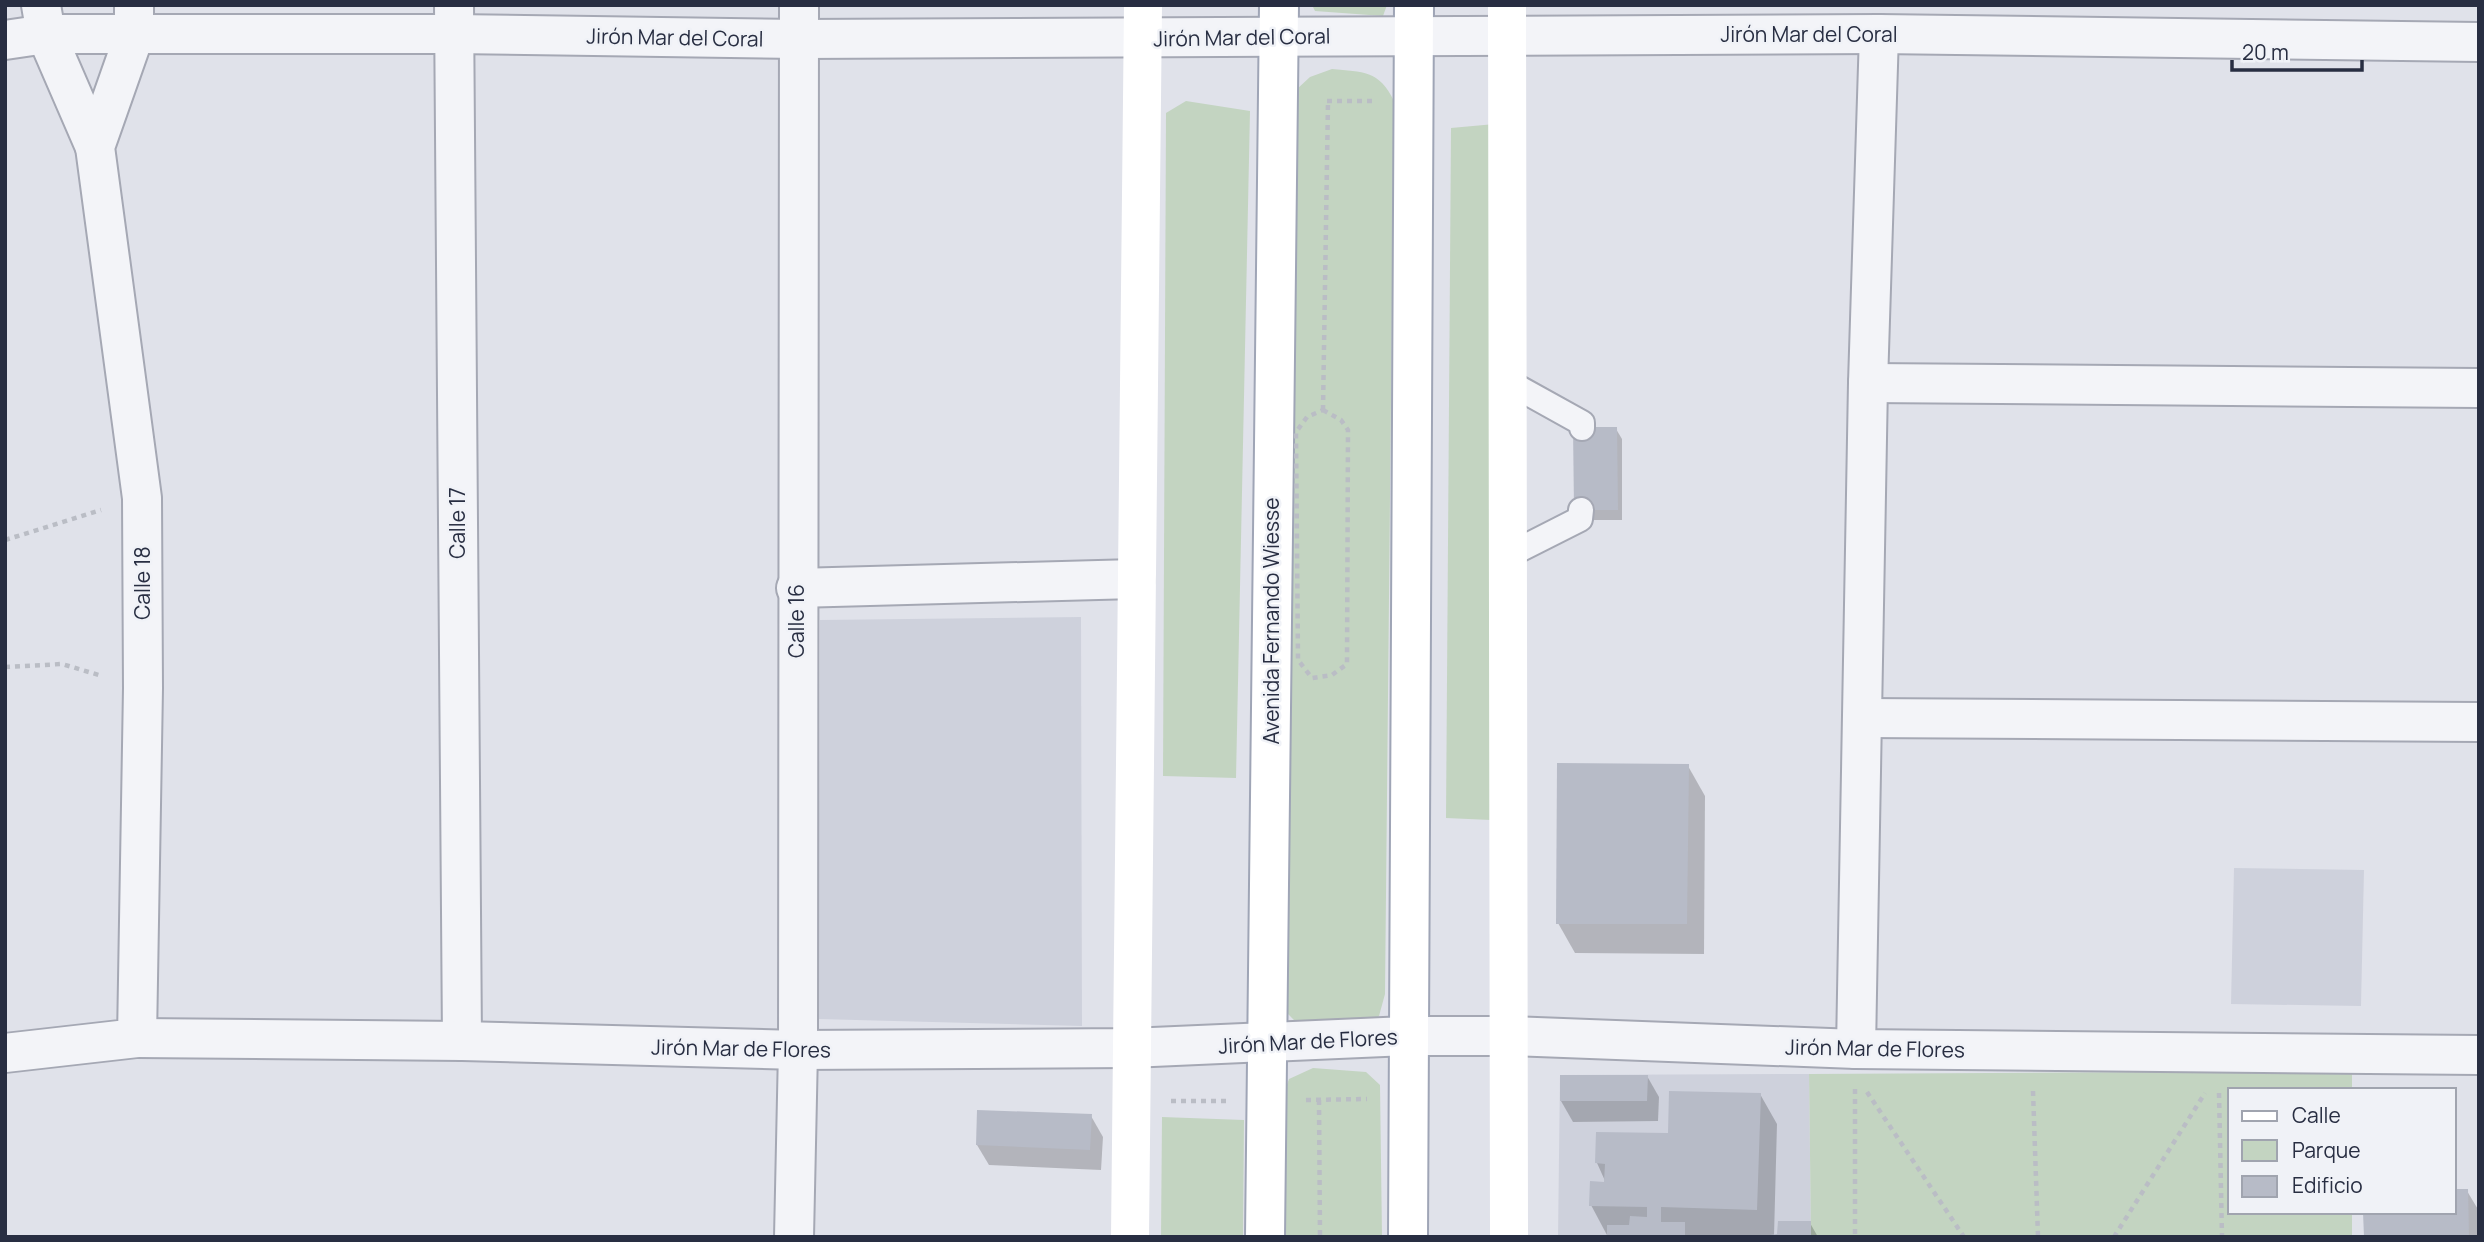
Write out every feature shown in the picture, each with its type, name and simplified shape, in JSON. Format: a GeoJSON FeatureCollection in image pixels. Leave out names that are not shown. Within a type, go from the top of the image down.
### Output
{"type":"FeatureCollection","features":[{"type":"Feature","properties":{"kind":"main road","name":"Avenida Fernando Wiesse"},"geometry":{"type":"LineString","coordinates":[[1265,1237],[1279,20]]}},
{"type":"Feature","properties":{"kind":"main road"},"geometry":{"type":"LineString","coordinates":[[1408,1237],[1414,20]]}},
{"type":"Feature","properties":{"kind":"main road"},"geometry":{"type":"LineString","coordinates":[[1507,20],[1509,1237]]}},
{"type":"Feature","properties":{"kind":"main road"},"geometry":{"type":"LineString","coordinates":[[1129,1237],[1142,22]]}},
{"type":"Feature","properties":{"kind":"street","name":"Jirón Mar del Coral"},"geometry":{"type":"LineString","coordinates":[[5,40],[43,20],[1507,20],[1879,34],[2479,43]]}},
{"type":"Feature","properties":{"kind":"street"},"geometry":{"type":"LineString","coordinates":[[43,20],[95,147]]}},
{"type":"Feature","properties":{"kind":"street","name":"Calle 17"},"geometry":{"type":"LineString","coordinates":[[454,20],[462,1041]]}},
{"type":"Feature","properties":{"kind":"street","name":"Calle 18"},"geometry":{"type":"LineString","coordinates":[[134,21],[95,147],[142,498],[143,688],[137,1038]]}},
{"type":"Feature","properties":{"kind":"street","name":"Calle 16"},"geometry":{"type":"LineString","coordinates":[[794,1237],[798,1050],[796,588],[799,22]]}},
{"type":"Feature","properties":{"kind":"street"},"geometry":{"type":"LineString","coordinates":[[1859,1067],[1868,383],[1879,34]]}},
{"type":"Feature","properties":{"kind":"street"},"geometry":{"type":"LineString","coordinates":[[1868,383],[2479,388]]}},
{"type":"Feature","properties":{"kind":"street"},"geometry":{"type":"LineString","coordinates":[[796,588],[1135,579]]}},
{"type":"Feature","properties":{"kind":"street"},"geometry":{"type":"LineString","coordinates":[[1864,718],[2479,722]]}},
{"type":"Feature","properties":{"kind":"street","name":"Jirón Mar de Flores"},"geometry":{"type":"LineString","coordinates":[[137,1038],[462,1041],[798,1050],[1130,1048],[1407,1036],[1510,1036],[1859,1067],[2029,1050],[2479,1055]]}},
{"type":"Feature","properties":{"kind":"street"},"geometry":{"type":"LineString","coordinates":[[5,1053],[137,1038]]}},
{"type":"Feature","properties":{"kind":"lane"},"geometry":{"type":"LineString","coordinates":[[1508,382],[1582,423],[1582,428]]}},
{"type":"Feature","properties":{"kind":"lane"},"geometry":{"type":"LineString","coordinates":[[1509,555],[1580,519],[1581,510]]}},
{"type":"Feature","properties":{"kind":"path"},"geometry":{"type":"LineString","coordinates":[[1298,660],[1312,678],[1332,675],[1347,664],[1348,430],[1342,420],[1323,410],[1328,101]]}},
{"type":"Feature","properties":{"kind":"path"},"geometry":{"type":"LineString","coordinates":[[1316,102],[1381,101]]}},
{"type":"Feature","properties":{"kind":"path"},"geometry":{"type":"LineString","coordinates":[[5,540],[142,498]]}},
{"type":"Feature","properties":{"kind":"path"},"geometry":{"type":"LineString","coordinates":[[5,667],[62,664],[143,688]]}},
{"type":"Feature","properties":{"kind":"path"},"geometry":{"type":"LineString","coordinates":[[2029,1050],[2038,1237]]}},
{"type":"Feature","properties":{"kind":"path"},"geometry":{"type":"LineString","coordinates":[[1859,1067],[1964,1237]]}},
{"type":"Feature","properties":{"kind":"path"},"geometry":{"type":"LineString","coordinates":[[2114,1237],[2211,1083]]}},
{"type":"Feature","properties":{"kind":"path"},"geometry":{"type":"LineString","coordinates":[[2219,1085],[2222,1237]]}},
{"type":"Feature","properties":{"kind":"path"},"geometry":{"type":"LineString","coordinates":[[1855,1087],[1855,1237]]}},
{"type":"Feature","properties":{"kind":"path"},"geometry":{"type":"LineString","coordinates":[[1294,1101],[1369,1098]]}},
{"type":"Feature","properties":{"kind":"path"},"geometry":{"type":"LineString","coordinates":[[1319,1100],[1320,1237]]}},
{"type":"Feature","properties":{"kind":"path"},"geometry":{"type":"LineString","coordinates":[[1167,1101],[1230,1101]]}},
{"type":"Feature","properties":{"kind":"shaded area"},"geometry":{"type":"Polygon","coordinates":[[[1081,617],[1082,1026],[818,1019],[820,620],[1081,617]]]}},
{"type":"Feature","properties":{"kind":"shaded area"},"geometry":{"type":"Polygon","coordinates":[[[2234,868],[2364,870],[2361,1006],[2231,1004],[2234,868]]]}},
{"type":"Feature","properties":{"kind":"shaded area"},"geometry":{"type":"Polygon","coordinates":[[[1809,1074],[1811,1237],[1558,1237],[1560,1075],[1809,1074]]]}},
{"type":"Feature","properties":{"kind":"green space"},"geometry":{"type":"Polygon","coordinates":[[[1312,5],[1387,5],[1383,16],[1315,11],[1312,5]]]}},
{"type":"Feature","properties":{"kind":"green space"},"geometry":{"type":"Polygon","coordinates":[[[1332,69],[1361,72],[1376,78],[1394,101],[1385,994],[1379,1016],[1368,1025],[1302,1028],[1288,1014],[1283,998],[1296,90],[1310,77],[1332,69]]]}},
{"type":"Feature","properties":{"kind":"green space"},"geometry":{"type":"Polygon","coordinates":[[[1186,101],[1250,111],[1236,778],[1163,776],[1166,113],[1186,101]]]}},
{"type":"Feature","properties":{"kind":"green space"},"geometry":{"type":"Polygon","coordinates":[[[1495,124],[1491,820],[1446,818],[1451,128],[1495,124]]]}},
{"type":"Feature","properties":{"kind":"green space"},"geometry":{"type":"Polygon","coordinates":[[[1313,1068],[1366,1072],[1380,1085],[1382,1237],[1280,1237],[1281,1101],[1289,1079],[1313,1068]]]}},
{"type":"Feature","properties":{"kind":"green space"},"geometry":{"type":"Polygon","coordinates":[[[2352,1071],[2352,1088],[2228,1088],[2228,1214],[2352,1214],[2352,1237],[1811,1237],[1809,1074],[2352,1071]]]}},
{"type":"Feature","properties":{"kind":"green space"},"geometry":{"type":"Polygon","coordinates":[[[1162,1117],[1244,1120],[1243,1237],[1161,1237],[1162,1117]]]}},
{"type":"Feature","properties":{"kind":"building"},"geometry":{"type":"Polygon","coordinates":[[[1573,427],[1617,427],[1618,510],[1574,510],[1573,427]]]}},
{"type":"Feature","properties":{"kind":"building"},"geometry":{"type":"Polygon","coordinates":[[[1557,763],[1689,764],[1687,924],[1556,924],[1557,763]]]}},
{"type":"Feature","properties":{"kind":"building"},"geometry":{"type":"Polygon","coordinates":[[[1560,1075],[1648,1075],[1647,1101],[1560,1101],[1560,1075]]]}},
{"type":"Feature","properties":{"kind":"building"},"geometry":{"type":"Polygon","coordinates":[[[1669,1091],[1761,1093],[1757,1210],[1661,1207],[1661,1222],[1685,1222],[1685,1237],[1607,1237],[1607,1225],[1629,1225],[1630,1216],[1647,1217],[1647,1207],[1589,1206],[1590,1181],[1604,1182],[1605,1164],[1595,1163],[1596,1132],[1668,1133],[1669,1091]]]}},
{"type":"Feature","properties":{"kind":"building"},"geometry":{"type":"Polygon","coordinates":[[[977,1110],[1092,1114],[1090,1150],[976,1145],[977,1110]]]}},
{"type":"Feature","properties":{"kind":"building"},"geometry":{"type":"Polygon","coordinates":[[[2456,1189],[2468,1189],[2469,1237],[2364,1237],[2363,1214],[2456,1214],[2456,1189]]]}},
{"type":"Feature","properties":{"kind":"building"},"geometry":{"type":"Polygon","coordinates":[[[1778,1221],[1811,1221],[1811,1237],[1758,1237],[1777,1234],[1778,1221]]]}}]}
